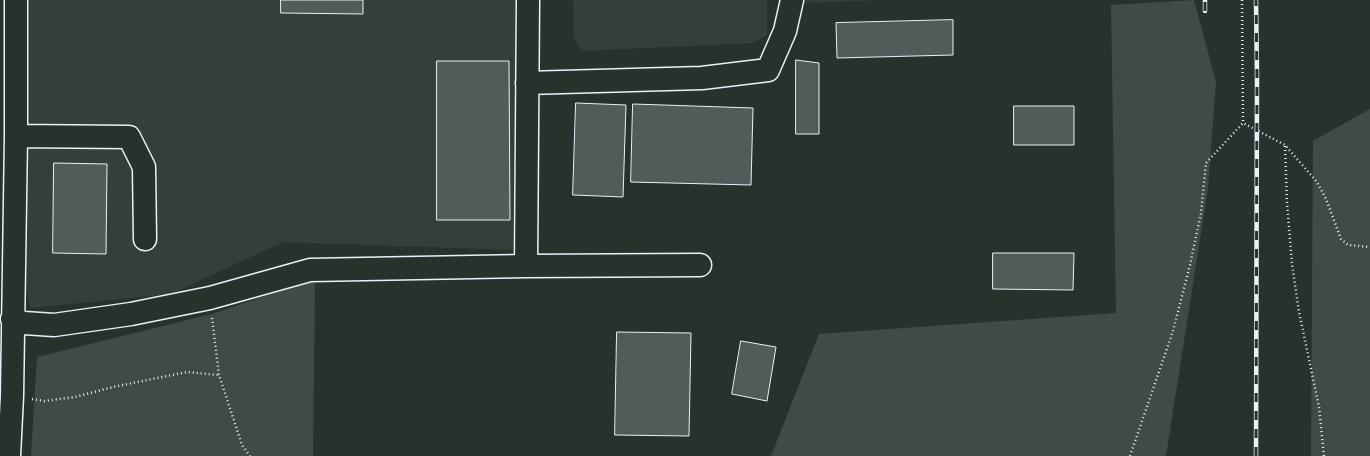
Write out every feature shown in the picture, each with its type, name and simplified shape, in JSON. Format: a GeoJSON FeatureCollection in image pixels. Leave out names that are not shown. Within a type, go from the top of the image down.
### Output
{"type":"FeatureCollection","features":[{"type":"Feature","properties":{"kind":"street"},"geometry":{"type":"LineString","coordinates":[[9,456],[12,396],[16,136],[16,0]]}},
{"type":"Feature","properties":{"kind":"street"},"geometry":{"type":"LineString","coordinates":[[526,266],[528,0]]}},
{"type":"Feature","properties":{"kind":"street"},"geometry":{"type":"LineString","coordinates":[[527,83],[702,78],[768,70],[785,31],[792,0]]}},
{"type":"Feature","properties":{"kind":"street"},"geometry":{"type":"LineString","coordinates":[[16,136],[129,137],[144,167],[145,239]]}},
{"type":"Feature","properties":{"kind":"street"},"geometry":{"type":"LineString","coordinates":[[12,319],[24,323],[54,325],[131,314],[210,298],[310,270],[526,266],[700,265]]}},
{"type":"Feature","properties":{"kind":"path"},"geometry":{"type":"LineString","coordinates":[[1130,456],[1173,331],[1190,265],[1201,213],[1206,164],[1243,123],[1242,0]]}},
{"type":"Feature","properties":{"kind":"path"},"geometry":{"type":"LineString","coordinates":[[1243,123],[1285,145],[1317,182],[1326,199],[1341,239],[1348,245],[1370,247]]}},
{"type":"Feature","properties":{"kind":"path"},"geometry":{"type":"LineString","coordinates":[[1285,145],[1287,203],[1292,264],[1299,312],[1319,407],[1324,456]]}},
{"type":"Feature","properties":{"kind":"path"},"geometry":{"type":"LineString","coordinates":[[210,298],[219,375],[242,446],[250,456]]}},
{"type":"Feature","properties":{"kind":"path"},"geometry":{"type":"LineString","coordinates":[[12,396],[44,401],[75,397],[113,387],[187,372],[219,375]]}},
{"type":"Feature","properties":{"kind":"shaded area"},"geometry":{"type":"Polygon","coordinates":[[[29,0],[516,0],[513,250],[283,242],[171,294],[30,308],[26,282],[29,136],[29,0]]]}},
{"type":"Feature","properties":{"kind":"shaded area"},"geometry":{"type":"Polygon","coordinates":[[[573,0],[767,0],[767,35],[752,43],[581,51],[574,36],[573,0]]]}},
{"type":"Feature","properties":{"kind":"shaded area"},"geometry":{"type":"Polygon","coordinates":[[[799,0],[884,0],[797,3],[799,0]]]}},
{"type":"Feature","properties":{"kind":"shaded area"},"geometry":{"type":"Polygon","coordinates":[[[1194,0],[1216,82],[1208,188],[1166,456],[771,456],[819,334],[1116,313],[1111,5],[1194,0]]]}},
{"type":"Feature","properties":{"kind":"shaded area"},"geometry":{"type":"Polygon","coordinates":[[[1370,109],[1370,456],[1311,456],[1313,141],[1370,109]]]}},
{"type":"Feature","properties":{"kind":"shaded area"},"geometry":{"type":"Polygon","coordinates":[[[315,279],[313,456],[31,456],[37,357],[212,314],[315,279]]]}},
{"type":"Feature","properties":{"kind":"building"},"geometry":{"type":"Polygon","coordinates":[[[281,0],[363,0],[363,14],[281,13],[281,0]]]}},
{"type":"Feature","properties":{"kind":"building"},"geometry":{"type":"Polygon","coordinates":[[[953,20],[953,55],[837,58],[836,23],[953,20]]]}},
{"type":"Feature","properties":{"kind":"building"},"geometry":{"type":"Polygon","coordinates":[[[796,60],[819,63],[819,134],[796,134],[796,60]]]}},
{"type":"Feature","properties":{"kind":"building"},"geometry":{"type":"Polygon","coordinates":[[[437,61],[509,61],[510,220],[437,220],[437,61]]]}},
{"type":"Feature","properties":{"kind":"building"},"geometry":{"type":"Polygon","coordinates":[[[576,103],[626,105],[623,197],[573,195],[576,103]]]}},
{"type":"Feature","properties":{"kind":"building"},"geometry":{"type":"Polygon","coordinates":[[[633,104],[753,108],[751,185],[631,182],[633,104]]]}},
{"type":"Feature","properties":{"kind":"building"},"geometry":{"type":"Polygon","coordinates":[[[1014,106],[1074,106],[1074,145],[1014,145],[1014,106]]]}},
{"type":"Feature","properties":{"kind":"building"},"geometry":{"type":"Polygon","coordinates":[[[54,163],[107,164],[106,254],[53,253],[54,163]]]}},
{"type":"Feature","properties":{"kind":"building"},"geometry":{"type":"Polygon","coordinates":[[[993,253],[1074,253],[1073,290],[993,289],[993,253]]]}},
{"type":"Feature","properties":{"kind":"building"},"geometry":{"type":"Polygon","coordinates":[[[617,332],[691,333],[689,436],[615,435],[617,332]]]}},
{"type":"Feature","properties":{"kind":"building"},"geometry":{"type":"Polygon","coordinates":[[[741,341],[776,347],[767,401],[732,394],[741,341]]]}},
{"type":"Feature","properties":{"kind":"railway"},"geometry":{"type":"LineString","coordinates":[[1205,0],[1205,11]]}},
{"type":"Feature","properties":{"kind":"railway"},"geometry":{"type":"LineString","coordinates":[[1256,0],[1256,456]]}}]}
